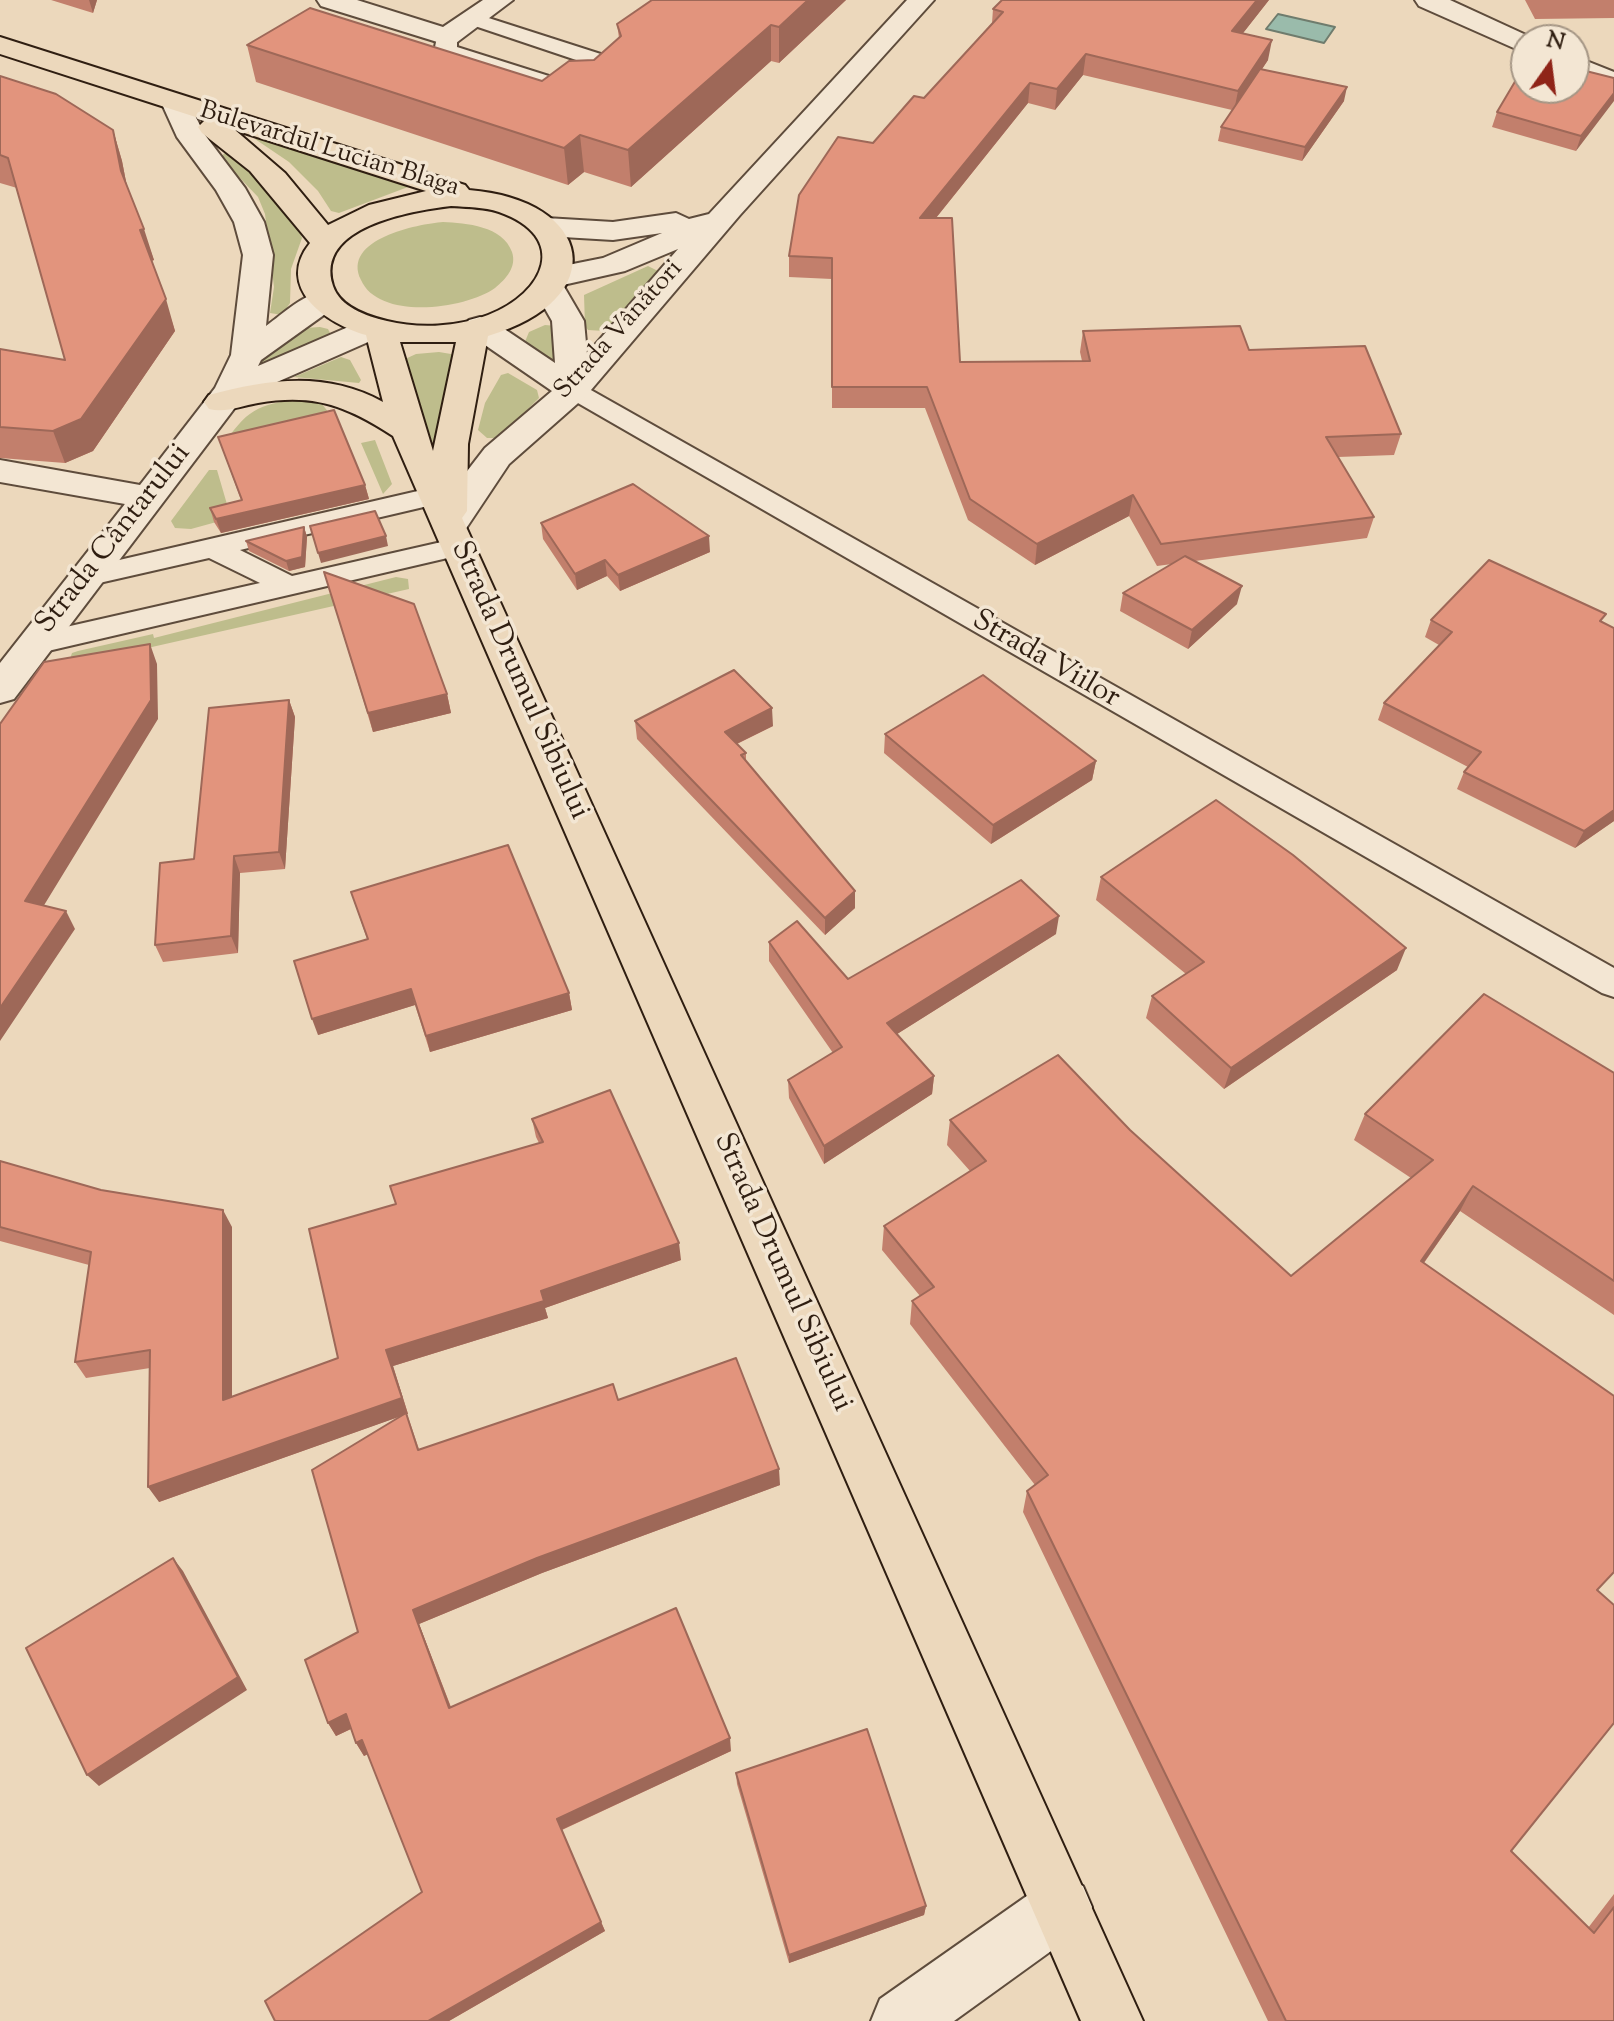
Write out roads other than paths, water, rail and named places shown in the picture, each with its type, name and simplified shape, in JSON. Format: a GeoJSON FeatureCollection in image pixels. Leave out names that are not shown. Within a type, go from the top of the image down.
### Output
{"type":"FeatureCollection","features":[{"type":"Feature","properties":{"kind":"main road","name":"Bulevardul Lucian Blaga"},"geometry":{"type":"LineString","coordinates":[[0,45],[176,104],[481,199]]}},
{"type":"Feature","properties":{"kind":"main road","name":"Bulevardul Lucian Blaga"},"geometry":{"type":"LineString","coordinates":[[176,104],[240,145],[285,188],[326,244]]}},
{"type":"Feature","properties":{"kind":"main road"},"geometry":{"type":"LineString","coordinates":[[420,199],[481,199],[509,206],[546,227],[558,245],[560,263],[551,282],[522,310],[477,328],[423,334],[377,329],[338,313],[324,300],[314,281],[316,263],[326,244],[341,230],[363,216],[420,199]]}},
{"type":"Feature","properties":{"kind":"main road","name":"Strada Drumul Sibiului"},"geometry":{"type":"LineString","coordinates":[[448,523],[449,463],[477,328]]}},
{"type":"Feature","properties":{"kind":"main road","name":"Strada Drumul Sibiului"},"geometry":{"type":"LineString","coordinates":[[377,329],[408,431],[1112,2021]]}},
{"type":"Feature","properties":{"kind":"main road"},"geometry":{"type":"LineString","coordinates":[[226,396],[277,389],[325,391],[366,403],[408,431]]}},
{"type":"Feature","properties":{"kind":"street"},"geometry":{"type":"LineString","coordinates":[[330,0],[447,37],[500,0]]}},
{"type":"Feature","properties":{"kind":"street","name":"Strada Vânători"},"geometry":{"type":"LineString","coordinates":[[448,523],[497,456],[573,390],[729,209],[921,0]]}},
{"type":"Feature","properties":{"kind":"street"},"geometry":{"type":"LineString","coordinates":[[1428,0],[1510,36]]}},
{"type":"Feature","properties":{"kind":"street"},"geometry":{"type":"LineString","coordinates":[[1590,71],[1614,82]]}},
{"type":"Feature","properties":{"kind":"street"},"geometry":{"type":"LineString","coordinates":[[176,104],[191,137],[230,188],[252,233],[258,255],[247,355]]}},
{"type":"Feature","properties":{"kind":"street","name":"Strada Vânători"},"geometry":{"type":"LineString","coordinates":[[546,227],[613,231],[660,226],[729,209]]}},
{"type":"Feature","properties":{"kind":"street","name":"Strada Vânători"},"geometry":{"type":"LineString","coordinates":[[551,282],[617,264],[660,247],[729,209]]}},
{"type":"Feature","properties":{"kind":"street"},"geometry":{"type":"LineString","coordinates":[[551,282],[568,321],[573,390]]}},
{"type":"Feature","properties":{"kind":"street","name":"Strada Cântarului"},"geometry":{"type":"LineString","coordinates":[[0,690],[226,396],[247,355],[324,300]]}},
{"type":"Feature","properties":{"kind":"street"},"geometry":{"type":"LineString","coordinates":[[477,328],[573,390]]}},
{"type":"Feature","properties":{"kind":"street","name":"Strada Cântarului"},"geometry":{"type":"LineString","coordinates":[[226,396],[377,329]]}},
{"type":"Feature","properties":{"kind":"street"},"geometry":{"type":"LineString","coordinates":[[0,471],[147,497]]}},
{"type":"Feature","properties":{"kind":"street"},"geometry":{"type":"LineString","coordinates":[[902,2021],[1062,1907]]}},
{"type":"Feature","properties":{"kind":"lane"},"geometry":{"type":"LineString","coordinates":[[447,37],[445,47],[450,51],[569,89],[587,89],[611,70],[610,65],[603,61],[473,19]]}},
{"type":"Feature","properties":{"kind":"lane","name":"Strada Viilor"},"geometry":{"type":"LineString","coordinates":[[573,390],[1614,984]]}},
{"type":"Feature","properties":{"kind":"lane"},"geometry":{"type":"LineString","coordinates":[[86,577],[212,548],[448,523]]}},
{"type":"Feature","properties":{"kind":"lane"},"geometry":{"type":"LineString","coordinates":[[35,644],[292,587],[448,523]]}},
{"type":"Feature","properties":{"kind":"lane"},"geometry":{"type":"LineString","coordinates":[[212,548],[292,587]]}}]}
